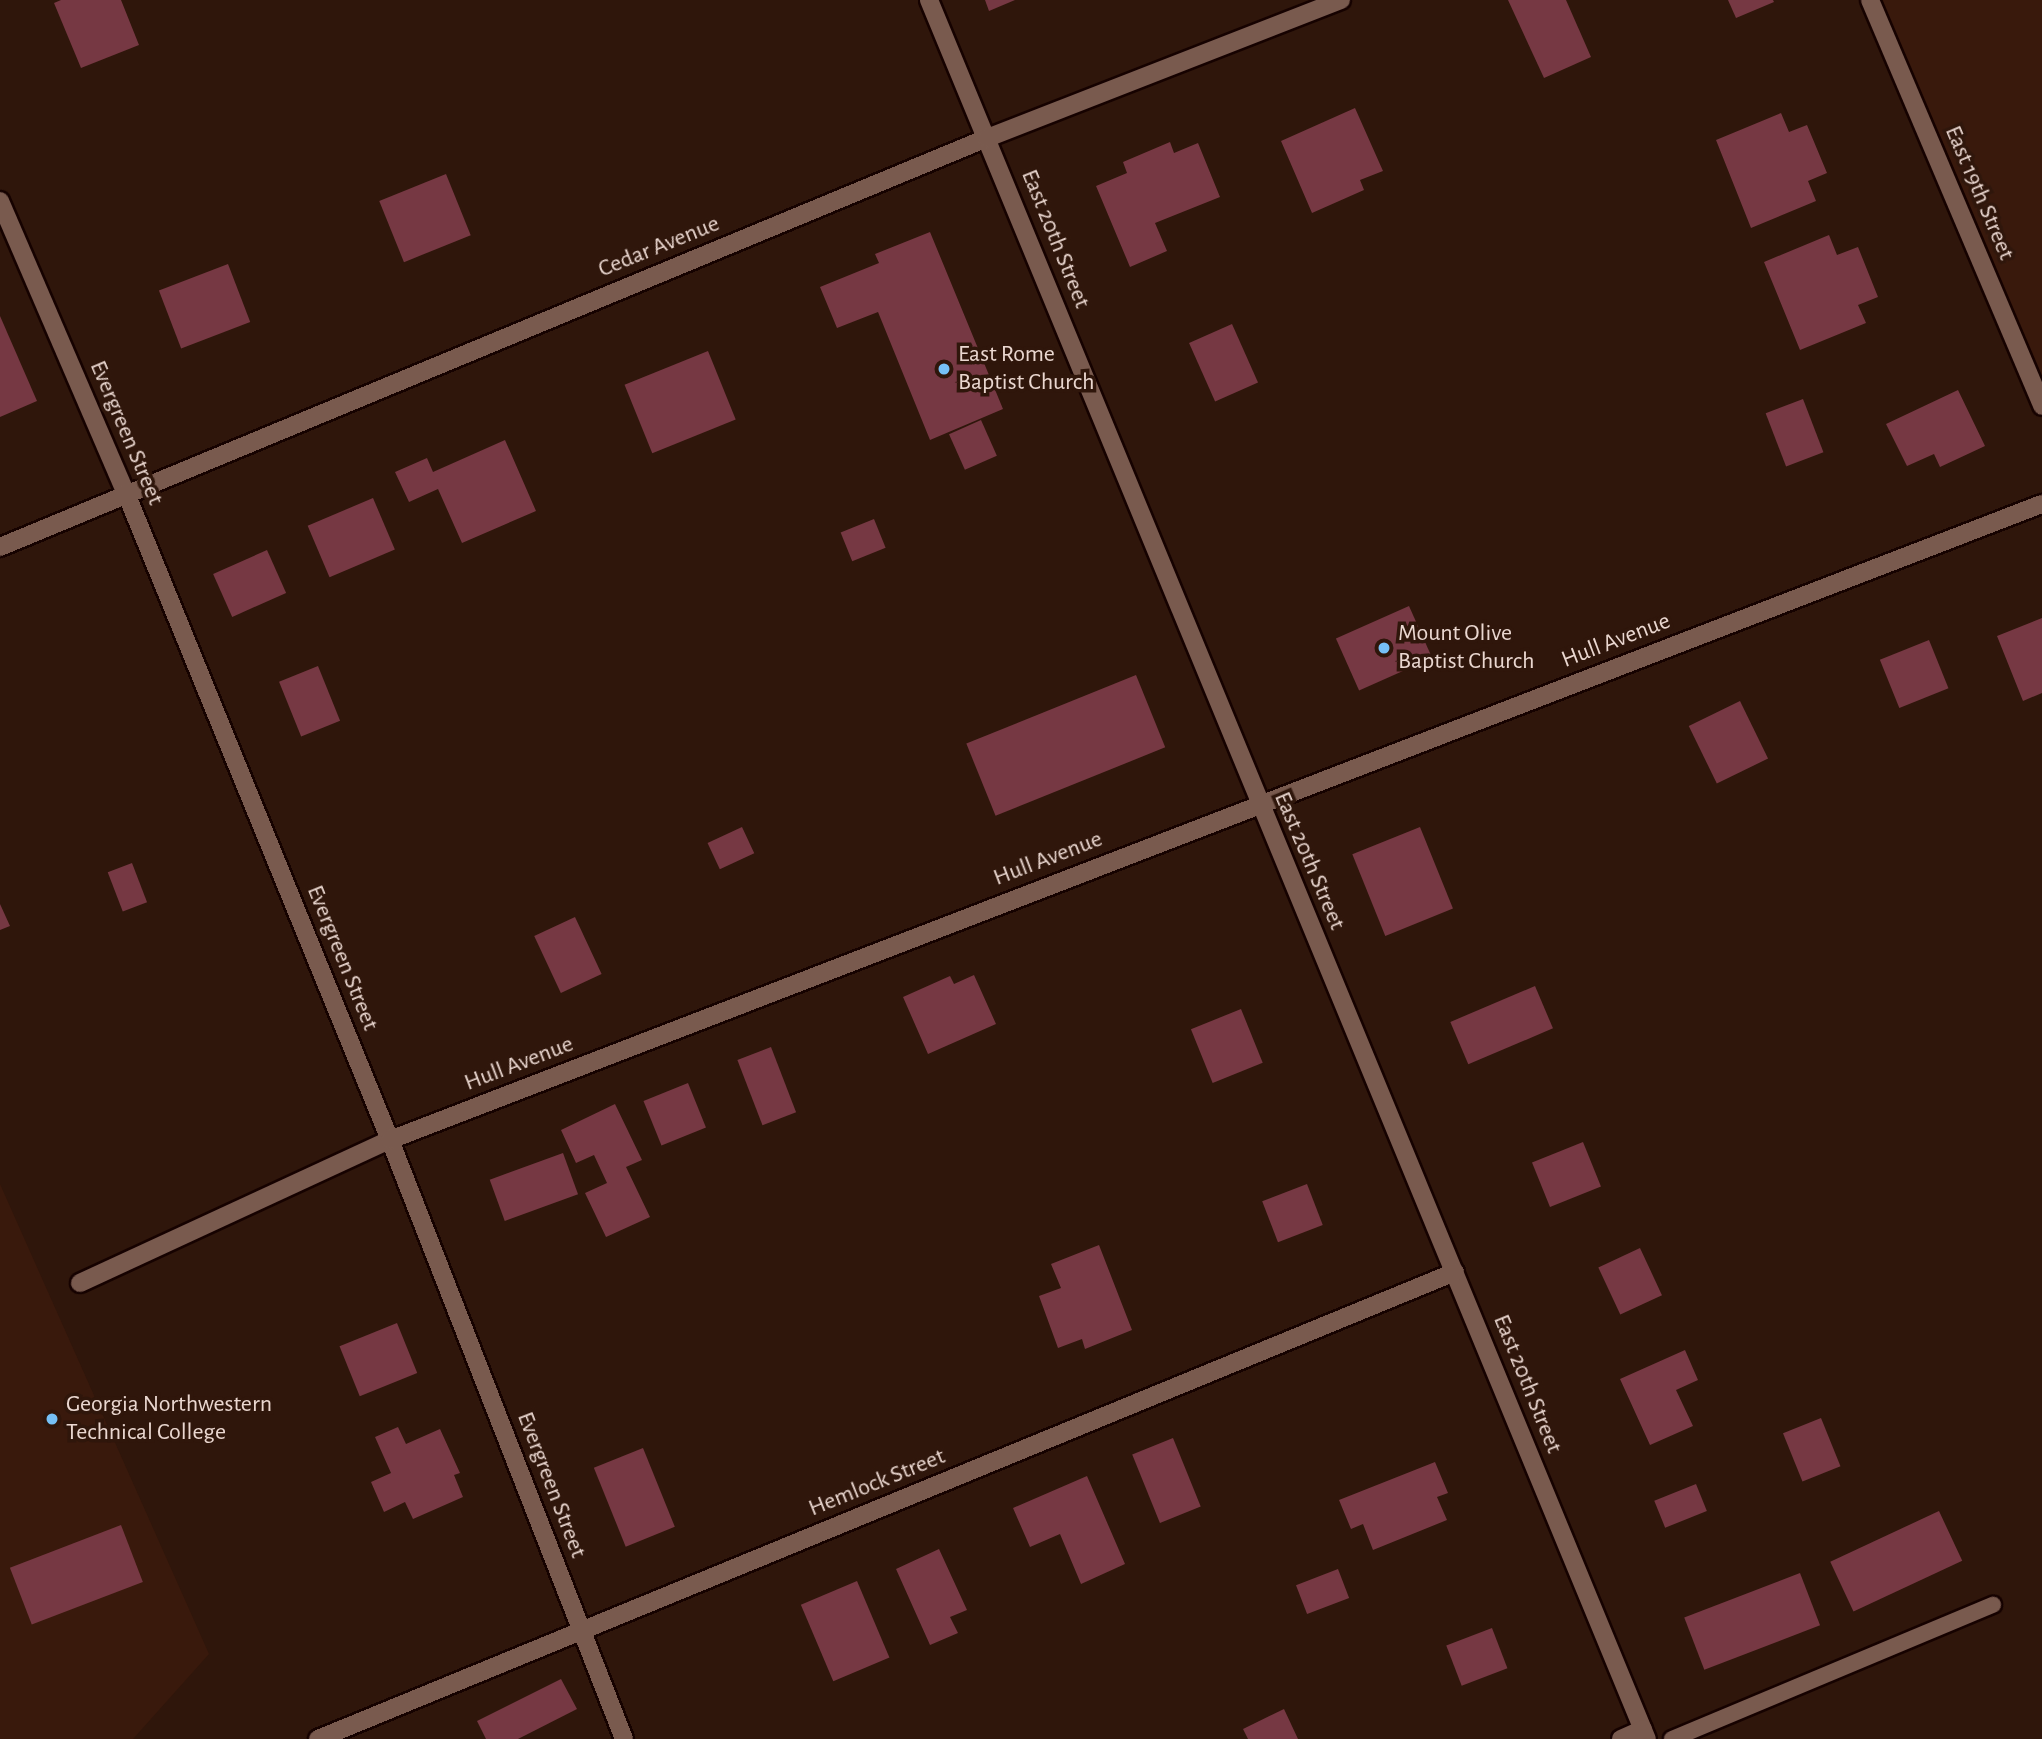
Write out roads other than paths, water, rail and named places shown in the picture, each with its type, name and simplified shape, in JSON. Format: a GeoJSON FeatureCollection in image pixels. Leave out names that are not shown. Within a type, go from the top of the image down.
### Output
{"type":"FeatureCollection","features":[{"type":"Feature","properties":{"kind":"street","name":"East 20th Street"},"geometry":{"type":"LineString","coordinates":[[929,0],[1645,1734]]}},
{"type":"Feature","properties":{"kind":"street","name":"Cedar Avenue"},"geometry":{"type":"LineString","coordinates":[[0,547],[987,138],[1341,0]]}},
{"type":"Feature","properties":{"kind":"street","name":"East 19th Street"},"geometry":{"type":"LineString","coordinates":[[1870,0],[2042,406]]}},
{"type":"Feature","properties":{"kind":"street","name":"Evergreen Street"},"geometry":{"type":"LineString","coordinates":[[0,201],[126,493],[390,1140],[624,1739]]}},
{"type":"Feature","properties":{"kind":"street","name":"Hull Avenue"},"geometry":{"type":"LineString","coordinates":[[80,1283],[390,1140],[2042,504]]}},
{"type":"Feature","properties":{"kind":"street","name":"Hemlock Street"},"geometry":{"type":"LineString","coordinates":[[318,1739],[1455,1272]]}},
{"type":"Feature","properties":{"kind":"street"},"geometry":{"type":"LineString","coordinates":[[1621,1739],[1645,1734]]}},
{"type":"Feature","properties":{"kind":"lane"},"geometry":{"type":"LineString","coordinates":[[1672,1739],[1993,1605]]}},
{"type":"Feature","properties":{"kind":"place","name":"East Rome Baptist Church"},"geometry":{"type":"Point","coordinates":[944,369]}},
{"type":"Feature","properties":{"kind":"place","name":"Mount Olive Baptist Church"},"geometry":{"type":"Point","coordinates":[1384,648]}},
{"type":"Feature","properties":{"kind":"place","name":"Georgia Northwestern Technical College"},"geometry":{"type":"Point","coordinates":[52,1419]}}]}
